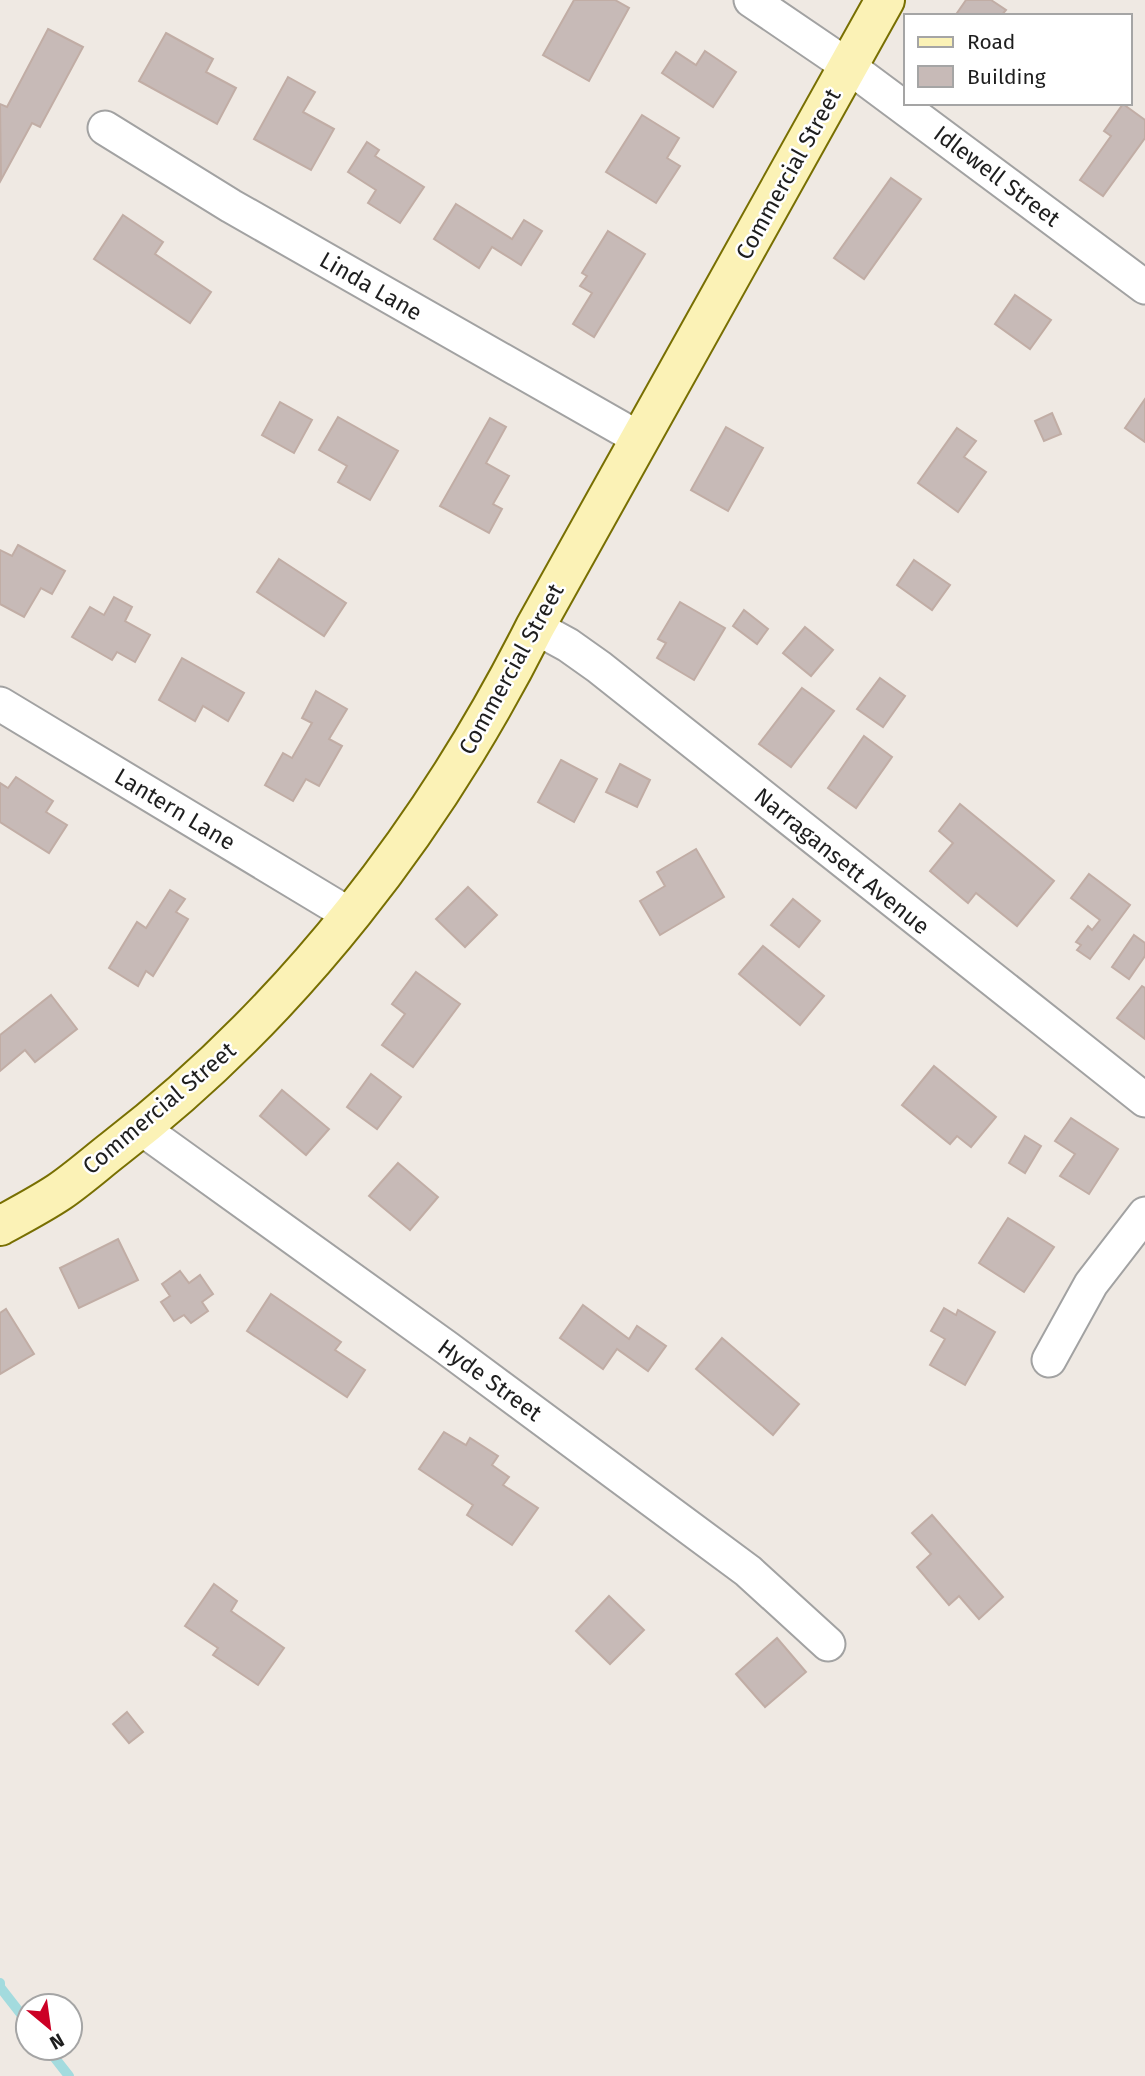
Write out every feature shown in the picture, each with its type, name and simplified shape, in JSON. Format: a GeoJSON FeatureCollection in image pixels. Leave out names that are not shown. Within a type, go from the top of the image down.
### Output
{"type":"FeatureCollection","features":[{"type":"Feature","properties":{"kind":"main road","name":"Commercial Street"},"geometry":{"type":"LineString","coordinates":[[0,1226],[59,1192],[141,1128],[226,1055],[350,915],[400,851],[453,771],[509,678],[885,0]]}},
{"type":"Feature","properties":{"kind":"street","name":"Idlewell Street"},"geometry":{"type":"LineString","coordinates":[[751,0],[848,66],[1145,287]]}},
{"type":"Feature","properties":{"kind":"street","name":"Linda Lane"},"geometry":{"type":"LineString","coordinates":[[105,128],[231,206],[640,439]]}},
{"type":"Feature","properties":{"kind":"street","name":"Narragansett Avenue"},"geometry":{"type":"LineString","coordinates":[[535,627],[568,645],[599,667],[1145,1100]]}},
{"type":"Feature","properties":{"kind":"street","name":"Lantern Lane"},"geometry":{"type":"LineString","coordinates":[[0,704],[350,915]]}},
{"type":"Feature","properties":{"kind":"street","name":"Hyde Street"},"geometry":{"type":"LineString","coordinates":[[141,1128],[447,1348],[748,1571],[828,1644]]}},
{"type":"Feature","properties":{"kind":"street"},"geometry":{"type":"LineString","coordinates":[[1049,1360],[1091,1284],[1145,1214]]}},
{"type":"Feature","properties":{"kind":"building"},"geometry":{"type":"Polygon","coordinates":[[[574,0],[615,0],[629,8],[589,81],[543,55],[574,0]]]}},
{"type":"Feature","properties":{"kind":"building"},"geometry":{"type":"Polygon","coordinates":[[[966,0],[991,0],[1006,10],[1003,14],[956,14],[966,0]]]}},
{"type":"Feature","properties":{"kind":"building"},"geometry":{"type":"Polygon","coordinates":[[[48,29],[83,47],[40,127],[32,123],[1,180],[0,104],[7,107],[48,29]]]}},
{"type":"Feature","properties":{"kind":"building"},"geometry":{"type":"Polygon","coordinates":[[[166,33],[213,59],[206,72],[236,88],[217,124],[139,81],[166,33]]]}},
{"type":"Feature","properties":{"kind":"building"},"geometry":{"type":"Polygon","coordinates":[[[705,51],[736,72],[713,107],[662,73],[676,52],[696,65],[705,51]]]}},
{"type":"Feature","properties":{"kind":"building"},"geometry":{"type":"Polygon","coordinates":[[[288,77],[315,92],[303,112],[334,129],[311,170],[254,139],[288,77]]]}},
{"type":"Feature","properties":{"kind":"building"},"geometry":{"type":"Polygon","coordinates":[[[1122,105],[1145,120],[1145,138],[1103,196],[1080,180],[1111,136],[1104,131],[1122,105]]]}},
{"type":"Feature","properties":{"kind":"building"},"geometry":{"type":"Polygon","coordinates":[[[642,115],[679,138],[667,158],[680,166],[656,203],[606,172],[642,115]]]}},
{"type":"Feature","properties":{"kind":"building"},"geometry":{"type":"Polygon","coordinates":[[[367,142],[379,150],[375,156],[424,187],[400,223],[368,203],[376,190],[348,172],[367,142]]]}},
{"type":"Feature","properties":{"kind":"building"},"geometry":{"type":"Polygon","coordinates":[[[891,178],[921,199],[864,279],[834,258],[891,178]]]}},
{"type":"Feature","properties":{"kind":"building"},"geometry":{"type":"Polygon","coordinates":[[[456,204],[512,239],[524,220],[542,231],[521,265],[492,247],[479,268],[434,239],[456,204]]]}},
{"type":"Feature","properties":{"kind":"building"},"geometry":{"type":"Polygon","coordinates":[[[123,215],[163,242],[155,254],[211,292],[190,323],[94,259],[123,215]]]}},
{"type":"Feature","properties":{"kind":"building"},"geometry":{"type":"Polygon","coordinates":[[[608,231],[645,254],[594,337],[573,324],[592,293],[580,286],[587,276],[582,273],[608,231]]]}},
{"type":"Feature","properties":{"kind":"building"},"geometry":{"type":"Polygon","coordinates":[[[1015,295],[1051,320],[1030,349],[995,324],[1015,295]]]}},
{"type":"Feature","properties":{"kind":"building"},"geometry":{"type":"Polygon","coordinates":[[[1145,399],[1145,442],[1125,428],[1145,399]]]}},
{"type":"Feature","properties":{"kind":"building"},"geometry":{"type":"Polygon","coordinates":[[[280,402],[312,420],[294,453],[262,435],[280,402]]]}},
{"type":"Feature","properties":{"kind":"building"},"geometry":{"type":"Polygon","coordinates":[[[1052,413],[1061,434],[1044,441],[1035,421],[1052,413]]]}},
{"type":"Feature","properties":{"kind":"building"},"geometry":{"type":"Polygon","coordinates":[[[338,417],[398,451],[370,500],[338,482],[347,466],[319,450],[338,417]]]}},
{"type":"Feature","properties":{"kind":"building"},"geometry":{"type":"Polygon","coordinates":[[[490,418],[506,427],[486,463],[509,476],[493,504],[502,509],[489,533],[440,506],[490,418]]]}},
{"type":"Feature","properties":{"kind":"building"},"geometry":{"type":"Polygon","coordinates":[[[726,427],[763,448],[728,511],[691,490],[726,427]]]}},
{"type":"Feature","properties":{"kind":"building"},"geometry":{"type":"Polygon","coordinates":[[[957,428],[976,441],[964,457],[986,472],[958,512],[918,483],[957,428]]]}},
{"type":"Feature","properties":{"kind":"building"},"geometry":{"type":"Polygon","coordinates":[[[18,545],[65,571],[52,594],[41,588],[24,617],[0,604],[0,550],[12,556],[18,545]]]}},
{"type":"Feature","properties":{"kind":"building"},"geometry":{"type":"Polygon","coordinates":[[[279,559],[346,603],[324,636],[257,592],[279,559]]]}},
{"type":"Feature","properties":{"kind":"building"},"geometry":{"type":"Polygon","coordinates":[[[914,560],[950,585],[932,610],[897,585],[914,560]]]}},
{"type":"Feature","properties":{"kind":"building"},"geometry":{"type":"Polygon","coordinates":[[[114,597],[132,607],[125,621],[150,635],[135,662],[117,652],[112,660],[72,637],[90,607],[104,615],[114,597]]]}},
{"type":"Feature","properties":{"kind":"building"},"geometry":{"type":"Polygon","coordinates":[[[680,602],[725,628],[694,680],[657,658],[666,643],[658,639],[680,602]]]}},
{"type":"Feature","properties":{"kind":"building"},"geometry":{"type":"Polygon","coordinates":[[[744,610],[768,629],[757,644],[733,626],[744,610]]]}},
{"type":"Feature","properties":{"kind":"building"},"geometry":{"type":"Polygon","coordinates":[[[805,627],[833,650],[811,676],[783,653],[805,627]]]}},
{"type":"Feature","properties":{"kind":"building"},"geometry":{"type":"Polygon","coordinates":[[[182,658],[244,693],[228,721],[203,706],[195,721],[159,700],[182,658]]]}},
{"type":"Feature","properties":{"kind":"building"},"geometry":{"type":"Polygon","coordinates":[[[880,678],[905,696],[883,727],[857,709],[880,678]]]}},
{"type":"Feature","properties":{"kind":"building"},"geometry":{"type":"Polygon","coordinates":[[[802,688],[834,711],[791,767],[759,744],[802,688]]]}},
{"type":"Feature","properties":{"kind":"building"},"geometry":{"type":"Polygon","coordinates":[[[316,691],[347,709],[329,739],[342,746],[319,786],[306,779],[293,801],[265,785],[283,753],[292,758],[312,723],[302,718],[316,691]]]}},
{"type":"Feature","properties":{"kind":"building"},"geometry":{"type":"Polygon","coordinates":[[[864,736],[892,757],[856,808],[828,788],[864,736]]]}},
{"type":"Feature","properties":{"kind":"building"},"geometry":{"type":"Polygon","coordinates":[[[561,760],[597,779],[574,822],[538,802],[561,760]]]}},
{"type":"Feature","properties":{"kind":"building"},"geometry":{"type":"Polygon","coordinates":[[[620,764],[650,780],[637,807],[606,792],[620,764]]]}},
{"type":"Feature","properties":{"kind":"building"},"geometry":{"type":"Polygon","coordinates":[[[16,777],[53,801],[46,812],[67,825],[49,853],[0,822],[0,783],[8,788],[16,777]]]}},
{"type":"Feature","properties":{"kind":"building"},"geometry":{"type":"Polygon","coordinates":[[[960,804],[1054,881],[1017,926],[976,893],[968,903],[930,871],[953,843],[939,831],[960,804]]]}},
{"type":"Feature","properties":{"kind":"building"},"geometry":{"type":"Polygon","coordinates":[[[696,849],[724,897],[660,935],[640,901],[665,886],[657,872],[696,849]]]}},
{"type":"Feature","properties":{"kind":"building"},"geometry":{"type":"Polygon","coordinates":[[[1089,874],[1130,905],[1090,959],[1077,950],[1081,945],[1076,942],[1088,926],[1092,930],[1100,920],[1071,898],[1089,874]]]}},
{"type":"Feature","properties":{"kind":"building"},"geometry":{"type":"Polygon","coordinates":[[[468,887],[497,915],[465,947],[436,919],[468,887]]]}},
{"type":"Feature","properties":{"kind":"building"},"geometry":{"type":"Polygon","coordinates":[[[170,890],[185,899],[176,912],[188,919],[153,976],[146,971],[138,986],[109,968],[137,922],[146,928],[170,890]]]}},
{"type":"Feature","properties":{"kind":"building"},"geometry":{"type":"Polygon","coordinates":[[[793,899],[820,921],[799,947],[771,925],[793,899]]]}},
{"type":"Feature","properties":{"kind":"building"},"geometry":{"type":"Polygon","coordinates":[[[1134,935],[1145,943],[1145,956],[1129,979],[1112,967],[1134,935]]]}},
{"type":"Feature","properties":{"kind":"building"},"geometry":{"type":"Polygon","coordinates":[[[763,946],[824,996],[800,1025],[739,974],[763,946]]]}},
{"type":"Feature","properties":{"kind":"building"},"geometry":{"type":"Polygon","coordinates":[[[416,972],[460,1004],[413,1067],[382,1045],[405,1014],[392,1004],[416,972]]]}},
{"type":"Feature","properties":{"kind":"building"},"geometry":{"type":"Polygon","coordinates":[[[1142,986],[1145,988],[1145,1039],[1117,1018],[1142,986]]]}},
{"type":"Feature","properties":{"kind":"building"},"geometry":{"type":"Polygon","coordinates":[[[51,995],[77,1029],[35,1062],[25,1050],[0,1071],[0,1035],[51,995]]]}},
{"type":"Feature","properties":{"kind":"building"},"geometry":{"type":"Polygon","coordinates":[[[934,1066],[996,1117],[971,1147],[957,1136],[950,1144],[902,1105],[934,1066]]]}},
{"type":"Feature","properties":{"kind":"building"},"geometry":{"type":"Polygon","coordinates":[[[371,1074],[401,1097],[377,1129],[347,1107],[371,1074]]]}},
{"type":"Feature","properties":{"kind":"building"},"geometry":{"type":"Polygon","coordinates":[[[282,1090],[329,1129],[306,1155],[260,1116],[282,1090]]]}},
{"type":"Feature","properties":{"kind":"building"},"geometry":{"type":"Polygon","coordinates":[[[1071,1118],[1118,1149],[1089,1194],[1060,1176],[1075,1154],[1055,1141],[1071,1118]]]}},
{"type":"Feature","properties":{"kind":"building"},"geometry":{"type":"Polygon","coordinates":[[[1025,1136],[1041,1146],[1025,1173],[1009,1163],[1025,1136]]]}},
{"type":"Feature","properties":{"kind":"building"},"geometry":{"type":"Polygon","coordinates":[[[398,1163],[438,1197],[410,1230],[369,1196],[398,1163]]]}},
{"type":"Feature","properties":{"kind":"building"},"geometry":{"type":"Polygon","coordinates":[[[1008,1218],[1054,1247],[1024,1292],[979,1263],[1008,1218]]]}},
{"type":"Feature","properties":{"kind":"building"},"geometry":{"type":"Polygon","coordinates":[[[118,1239],[138,1280],[79,1308],[60,1268],[118,1239]]]}},
{"type":"Feature","properties":{"kind":"building"},"geometry":{"type":"Polygon","coordinates":[[[180,1271],[189,1283],[200,1275],[213,1294],[202,1302],[208,1311],[191,1323],[184,1315],[174,1321],[161,1302],[170,1296],[162,1284],[180,1271]]]}},
{"type":"Feature","properties":{"kind":"building"},"geometry":{"type":"Polygon","coordinates":[[[271,1294],[341,1342],[335,1350],[365,1370],[347,1397],[247,1331],[271,1294]]]}},
{"type":"Feature","properties":{"kind":"building"},"geometry":{"type":"Polygon","coordinates":[[[583,1305],[629,1339],[637,1326],[666,1346],[648,1371],[617,1349],[603,1369],[560,1338],[583,1305]]]}},
{"type":"Feature","properties":{"kind":"building"},"geometry":{"type":"Polygon","coordinates":[[[944,1308],[956,1315],[958,1310],[995,1332],[965,1385],[930,1365],[945,1339],[931,1331],[944,1308]]]}},
{"type":"Feature","properties":{"kind":"building"},"geometry":{"type":"Polygon","coordinates":[[[6,1309],[34,1354],[0,1374],[0,1313],[6,1309]]]}},
{"type":"Feature","properties":{"kind":"building"},"geometry":{"type":"Polygon","coordinates":[[[722,1338],[799,1404],[773,1435],[696,1369],[722,1338]]]}},
{"type":"Feature","properties":{"kind":"building"},"geometry":{"type":"Polygon","coordinates":[[[444,1432],[466,1445],[470,1438],[498,1456],[492,1465],[509,1477],[503,1485],[538,1508],[512,1545],[467,1515],[473,1505],[419,1469],[444,1432]]]}},
{"type":"Feature","properties":{"kind":"building"},"geometry":{"type":"Polygon","coordinates":[[[932,1515],[1003,1597],[979,1619],[959,1596],[949,1605],[917,1567],[931,1554],[912,1533],[932,1515]]]}},
{"type":"Feature","properties":{"kind":"building"},"geometry":{"type":"Polygon","coordinates":[[[214,1584],[237,1601],[231,1611],[284,1648],[258,1685],[213,1655],[218,1648],[185,1626],[214,1584]]]}},
{"type":"Feature","properties":{"kind":"building"},"geometry":{"type":"Polygon","coordinates":[[[609,1596],[644,1630],[610,1664],[576,1631],[609,1596]]]}},
{"type":"Feature","properties":{"kind":"building"},"geometry":{"type":"Polygon","coordinates":[[[777,1638],[806,1672],[765,1707],[736,1674],[777,1638]]]}},
{"type":"Feature","properties":{"kind":"building"},"geometry":{"type":"Polygon","coordinates":[[[127,1712],[143,1732],[129,1743],[113,1724],[127,1712]]]}},
{"type":"Feature","properties":{"kind":"waterway"},"geometry":{"type":"LineString","coordinates":[[0,1983],[0,1987],[14,2005]]}},
{"type":"Feature","properties":{"kind":"waterway"},"geometry":{"type":"LineString","coordinates":[[58,2062],[69,2076]]}}]}
